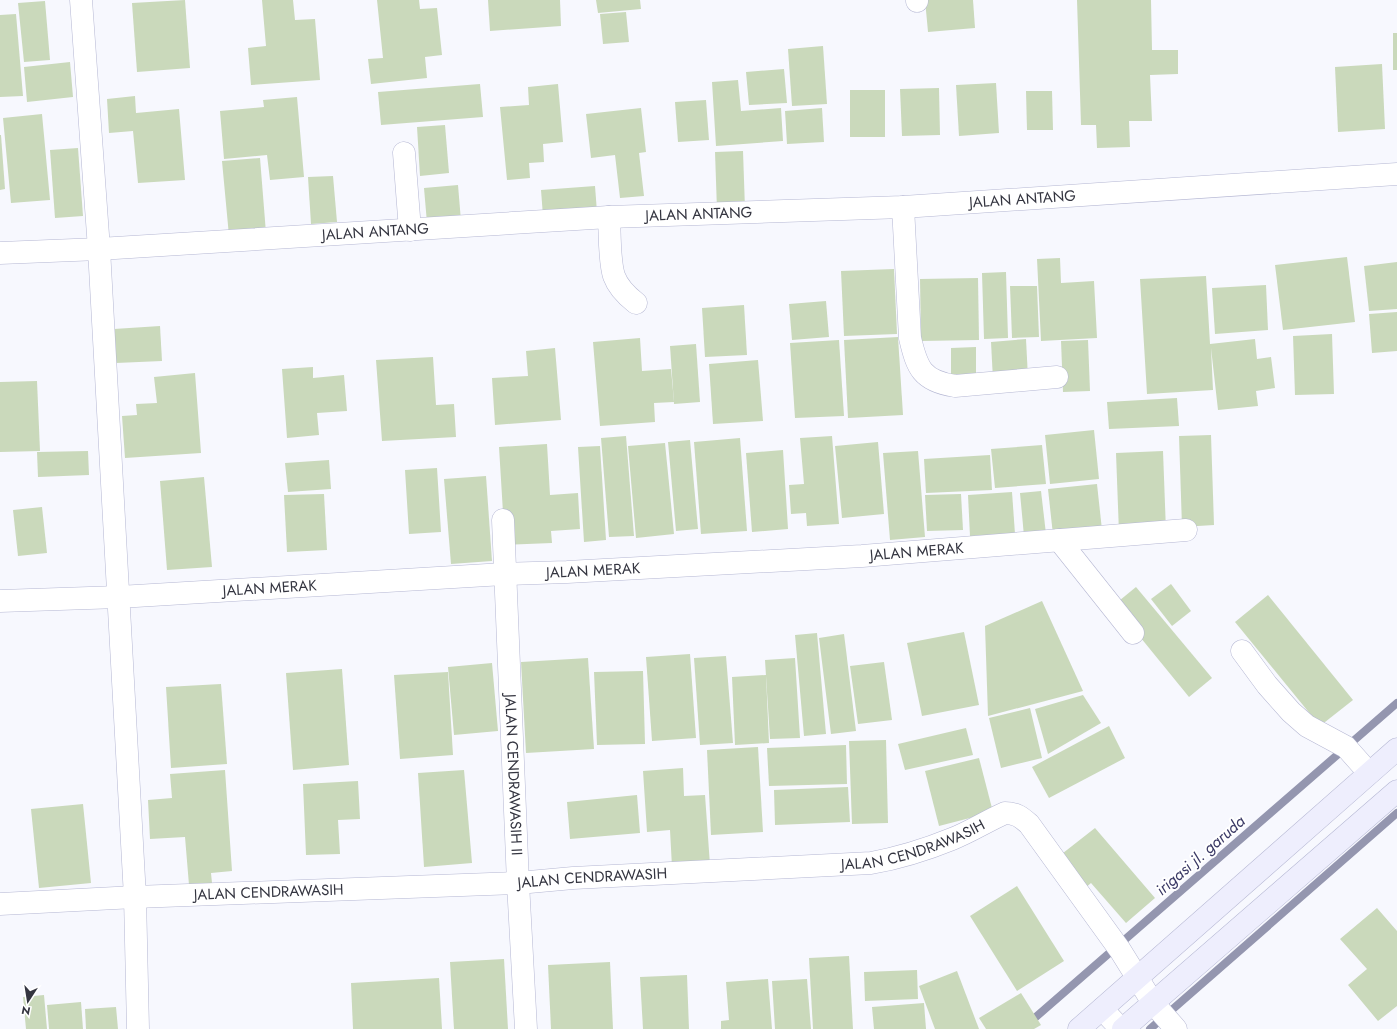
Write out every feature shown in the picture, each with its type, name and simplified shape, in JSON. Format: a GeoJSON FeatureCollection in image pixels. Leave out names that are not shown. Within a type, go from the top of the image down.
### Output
{"type":"FeatureCollection","features":[{"type":"Feature","properties":{"kind":"main road"},"geometry":{"type":"LineString","coordinates":[[1079,1029],[1397,749]]}},
{"type":"Feature","properties":{"kind":"main road"},"geometry":{"type":"LineString","coordinates":[[1122,1029],[1397,791]]}},
{"type":"Feature","properties":{"kind":"street"},"geometry":{"type":"LineString","coordinates":[[81,0],[99,249],[136,897],[138,1029]]}},
{"type":"Feature","properties":{"kind":"street"},"geometry":{"type":"LineString","coordinates":[[404,153],[410,230]]}},
{"type":"Feature","properties":{"kind":"street","name":"JALAN ANTANG"},"geometry":{"type":"LineString","coordinates":[[0,253],[99,249],[609,216],[903,208],[1397,174]]}},
{"type":"Feature","properties":{"kind":"street"},"geometry":{"type":"LineString","coordinates":[[903,208],[910,338],[915,359],[920,369],[928,378],[942,384],[955,386],[1057,377]]}},
{"type":"Feature","properties":{"kind":"street"},"geometry":{"type":"LineString","coordinates":[[609,216],[614,277],[620,287],[636,303]]}},
{"type":"Feature","properties":{"kind":"street","name":"JALAN CENDRAWASIH II"},"geometry":{"type":"LineString","coordinates":[[503,520],[504,574],[526,1029]]}},
{"type":"Feature","properties":{"kind":"street","name":"JALAN MERAK"},"geometry":{"type":"LineString","coordinates":[[0,601],[119,597],[504,574],[567,572],[854,556],[1186,530]]}},
{"type":"Feature","properties":{"kind":"street"},"geometry":{"type":"LineString","coordinates":[[1058,540],[1133,633]]}},
{"type":"Feature","properties":{"kind":"street"},"geometry":{"type":"LineString","coordinates":[[1242,651],[1267,685],[1291,712],[1307,726],[1340,744],[1369,773]]}},
{"type":"Feature","properties":{"kind":"street","name":"JALAN CENDRAWASIH"},"geometry":{"type":"LineString","coordinates":[[0,904],[136,897],[518,883],[573,878],[871,863],[914,854],[952,839],[1005,813],[1011,813],[1018,815],[1028,824],[1116,945],[1136,978]]}},
{"type":"Feature","properties":{"kind":"street"},"geometry":{"type":"LineString","coordinates":[[1136,978],[1153,1003],[1176,1029]]}},
{"type":"Feature","properties":{"kind":"street"},"geometry":{"type":"LineString","coordinates":[[1102,1009],[1122,1029]]}},
{"type":"Feature","properties":{"kind":"building"},"geometry":{"type":"Polygon","coordinates":[[[185,0],[190,68],[137,72],[132,3],[185,0]]]}},
{"type":"Feature","properties":{"kind":"building"},"geometry":{"type":"Polygon","coordinates":[[[262,0],[293,0],[295,20],[315,19],[320,80],[251,85],[248,48],[266,46],[262,0]]]}},
{"type":"Feature","properties":{"kind":"building"},"geometry":{"type":"Polygon","coordinates":[[[377,0],[419,0],[420,9],[437,8],[442,55],[425,57],[427,78],[371,84],[368,59],[383,58],[377,0]]]}},
{"type":"Feature","properties":{"kind":"building"},"geometry":{"type":"Polygon","coordinates":[[[488,0],[560,0],[561,26],[490,31],[488,0]]]}},
{"type":"Feature","properties":{"kind":"building"},"geometry":{"type":"Polygon","coordinates":[[[596,0],[640,0],[641,9],[598,13],[596,0]]]}},
{"type":"Feature","properties":{"kind":"building"},"geometry":{"type":"Polygon","coordinates":[[[925,0],[973,0],[975,28],[928,32],[925,0]]]}},
{"type":"Feature","properties":{"kind":"building"},"geometry":{"type":"Polygon","coordinates":[[[1077,0],[1151,0],[1152,50],[1178,50],[1178,74],[1150,75],[1152,121],[1129,121],[1130,147],[1097,148],[1096,125],[1081,125],[1077,0]]]}},
{"type":"Feature","properties":{"kind":"building"},"geometry":{"type":"Polygon","coordinates":[[[45,1],[50,60],[24,62],[18,3],[45,1]]]}},
{"type":"Feature","properties":{"kind":"building"},"geometry":{"type":"Polygon","coordinates":[[[626,12],[629,42],[603,44],[600,14],[626,12]]]}},
{"type":"Feature","properties":{"kind":"building"},"geometry":{"type":"Polygon","coordinates":[[[16,14],[23,96],[0,97],[0,15],[16,14]]]}},
{"type":"Feature","properties":{"kind":"building"},"geometry":{"type":"Polygon","coordinates":[[[1393,33],[1397,33],[1397,70],[1393,70],[1393,33]]]}},
{"type":"Feature","properties":{"kind":"building"},"geometry":{"type":"Polygon","coordinates":[[[823,46],[827,104],[792,106],[788,49],[823,46]]]}},
{"type":"Feature","properties":{"kind":"building"},"geometry":{"type":"Polygon","coordinates":[[[70,62],[73,97],[27,102],[24,67],[70,62]]]}},
{"type":"Feature","properties":{"kind":"building"},"geometry":{"type":"Polygon","coordinates":[[[1382,64],[1385,129],[1338,132],[1335,67],[1382,64]]]}},
{"type":"Feature","properties":{"kind":"building"},"geometry":{"type":"Polygon","coordinates":[[[784,69],[787,103],[749,105],[746,72],[784,69]]]}},
{"type":"Feature","properties":{"kind":"building"},"geometry":{"type":"Polygon","coordinates":[[[738,80],[741,111],[781,108],[783,141],[716,146],[712,82],[738,80]]]}},
{"type":"Feature","properties":{"kind":"building"},"geometry":{"type":"Polygon","coordinates":[[[996,83],[999,133],[959,136],[956,85],[996,83]]]}},
{"type":"Feature","properties":{"kind":"building"},"geometry":{"type":"Polygon","coordinates":[[[480,84],[483,117],[381,125],[378,92],[480,84]]]}},
{"type":"Feature","properties":{"kind":"building"},"geometry":{"type":"Polygon","coordinates":[[[558,84],[563,142],[543,144],[544,162],[529,163],[530,178],[507,180],[500,107],[529,105],[528,87],[558,84]]]}},
{"type":"Feature","properties":{"kind":"building"},"geometry":{"type":"Polygon","coordinates":[[[939,88],[940,135],[902,136],[900,89],[939,88]]]}},
{"type":"Feature","properties":{"kind":"building"},"geometry":{"type":"Polygon","coordinates":[[[850,90],[885,90],[885,137],[850,137],[850,90]]]}},
{"type":"Feature","properties":{"kind":"building"},"geometry":{"type":"Polygon","coordinates":[[[1026,91],[1052,91],[1053,130],[1027,130],[1026,91]]]}},
{"type":"Feature","properties":{"kind":"building"},"geometry":{"type":"Polygon","coordinates":[[[135,96],[136,113],[179,109],[185,180],[138,183],[133,131],[109,133],[107,99],[135,96]]]}},
{"type":"Feature","properties":{"kind":"building"},"geometry":{"type":"Polygon","coordinates":[[[297,97],[304,177],[270,180],[267,155],[224,159],[220,111],[264,107],[263,100],[297,97]]]}},
{"type":"Feature","properties":{"kind":"building"},"geometry":{"type":"Polygon","coordinates":[[[706,100],[709,140],[678,142],[675,102],[706,100]]]}},
{"type":"Feature","properties":{"kind":"building"},"geometry":{"type":"Polygon","coordinates":[[[641,108],[646,152],[639,153],[644,196],[620,198],[615,155],[591,158],[586,114],[641,108]]]}},
{"type":"Feature","properties":{"kind":"building"},"geometry":{"type":"Polygon","coordinates":[[[822,108],[824,142],[787,144],[785,111],[822,108]]]}},
{"type":"Feature","properties":{"kind":"building"},"geometry":{"type":"Polygon","coordinates":[[[42,114],[50,200],[11,203],[3,118],[42,114]]]}},
{"type":"Feature","properties":{"kind":"building"},"geometry":{"type":"Polygon","coordinates":[[[445,125],[449,173],[420,176],[417,127],[445,125]]]}},
{"type":"Feature","properties":{"kind":"building"},"geometry":{"type":"Polygon","coordinates":[[[0,135],[5,189],[0,190],[0,135]]]}},
{"type":"Feature","properties":{"kind":"building"},"geometry":{"type":"Polygon","coordinates":[[[78,148],[83,216],[55,218],[50,150],[78,148]]]}},
{"type":"Feature","properties":{"kind":"building"},"geometry":{"type":"Polygon","coordinates":[[[743,151],[745,209],[717,210],[715,152],[743,151]]]}},
{"type":"Feature","properties":{"kind":"building"},"geometry":{"type":"Polygon","coordinates":[[[260,158],[266,233],[229,236],[222,161],[260,158]]]}},
{"type":"Feature","properties":{"kind":"building"},"geometry":{"type":"Polygon","coordinates":[[[333,176],[337,222],[311,224],[308,177],[333,176]]]}},
{"type":"Feature","properties":{"kind":"building"},"geometry":{"type":"Polygon","coordinates":[[[458,185],[461,221],[427,223],[424,188],[458,185]]]}},
{"type":"Feature","properties":{"kind":"building"},"geometry":{"type":"Polygon","coordinates":[[[595,186],[597,212],[543,216],[541,190],[595,186]]]}},
{"type":"Feature","properties":{"kind":"building"},"geometry":{"type":"Polygon","coordinates":[[[1347,257],[1355,322],[1283,330],[1275,265],[1347,257]]]}},
{"type":"Feature","properties":{"kind":"building"},"geometry":{"type":"Polygon","coordinates":[[[1060,258],[1061,283],[1094,281],[1097,338],[1041,341],[1037,259],[1060,258]]]}},
{"type":"Feature","properties":{"kind":"building"},"geometry":{"type":"Polygon","coordinates":[[[1397,262],[1397,309],[1369,311],[1364,266],[1397,262]]]}},
{"type":"Feature","properties":{"kind":"building"},"geometry":{"type":"Polygon","coordinates":[[[894,269],[897,334],[844,336],[841,271],[894,269]]]}},
{"type":"Feature","properties":{"kind":"building"},"geometry":{"type":"Polygon","coordinates":[[[1006,272],[1008,338],[984,339],[982,273],[1006,272]]]}},
{"type":"Feature","properties":{"kind":"building"},"geometry":{"type":"Polygon","coordinates":[[[1206,276],[1210,344],[1255,339],[1257,359],[1271,357],[1275,388],[1256,391],[1258,406],[1218,410],[1211,348],[1213,390],[1147,394],[1140,279],[1206,276]]]}},
{"type":"Feature","properties":{"kind":"building"},"geometry":{"type":"Polygon","coordinates":[[[978,278],[979,340],[921,341],[920,279],[978,278]]]}},
{"type":"Feature","properties":{"kind":"building"},"geometry":{"type":"Polygon","coordinates":[[[1266,285],[1268,330],[1215,334],[1212,288],[1266,285]]]}},
{"type":"Feature","properties":{"kind":"building"},"geometry":{"type":"Polygon","coordinates":[[[1010,286],[1037,286],[1039,337],[1012,338],[1010,286]]]}},
{"type":"Feature","properties":{"kind":"building"},"geometry":{"type":"Polygon","coordinates":[[[826,301],[829,337],[792,340],[789,304],[826,301]]]}},
{"type":"Feature","properties":{"kind":"building"},"geometry":{"type":"Polygon","coordinates":[[[744,305],[747,355],[705,357],[702,308],[744,305]]]}},
{"type":"Feature","properties":{"kind":"building"},"geometry":{"type":"Polygon","coordinates":[[[1397,312],[1397,351],[1372,353],[1369,314],[1397,312]]]}},
{"type":"Feature","properties":{"kind":"building"},"geometry":{"type":"Polygon","coordinates":[[[160,326],[162,361],[116,363],[114,329],[160,326]]]}},
{"type":"Feature","properties":{"kind":"building"},"geometry":{"type":"Polygon","coordinates":[[[1332,334],[1334,394],[1295,395],[1293,336],[1332,334]]]}},
{"type":"Feature","properties":{"kind":"building"},"geometry":{"type":"Polygon","coordinates":[[[898,337],[903,415],[848,418],[844,340],[898,337]]]}},
{"type":"Feature","properties":{"kind":"building"},"geometry":{"type":"Polygon","coordinates":[[[640,338],[642,371],[671,369],[674,402],[654,403],[655,422],[600,426],[593,342],[640,338]]]}},
{"type":"Feature","properties":{"kind":"building"},"geometry":{"type":"Polygon","coordinates":[[[1026,339],[1028,378],[993,380],[991,342],[1026,339]]]}},
{"type":"Feature","properties":{"kind":"building"},"geometry":{"type":"Polygon","coordinates":[[[839,340],[844,416],[795,418],[790,343],[839,340]]]}},
{"type":"Feature","properties":{"kind":"building"},"geometry":{"type":"Polygon","coordinates":[[[1088,340],[1090,391],[1063,392],[1061,341],[1088,340]]]}},
{"type":"Feature","properties":{"kind":"building"},"geometry":{"type":"Polygon","coordinates":[[[696,344],[700,402],[674,404],[670,346],[696,344]]]}},
{"type":"Feature","properties":{"kind":"building"},"geometry":{"type":"Polygon","coordinates":[[[976,347],[976,376],[951,376],[951,348],[976,347]]]}},
{"type":"Feature","properties":{"kind":"building"},"geometry":{"type":"Polygon","coordinates":[[[555,348],[561,420],[495,425],[492,378],[528,376],[526,351],[555,348]]]}},
{"type":"Feature","properties":{"kind":"building"},"geometry":{"type":"Polygon","coordinates":[[[433,357],[436,405],[454,404],[456,437],[382,441],[376,360],[433,357]]]}},
{"type":"Feature","properties":{"kind":"building"},"geometry":{"type":"Polygon","coordinates":[[[758,360],[763,421],[713,424],[709,364],[758,360]]]}},
{"type":"Feature","properties":{"kind":"building"},"geometry":{"type":"Polygon","coordinates":[[[313,367],[313,378],[344,375],[347,411],[317,413],[319,435],[287,438],[282,369],[313,367]]]}},
{"type":"Feature","properties":{"kind":"building"},"geometry":{"type":"Polygon","coordinates":[[[195,373],[201,453],[125,458],[122,416],[137,415],[136,404],[157,403],[154,377],[195,373]]]}},
{"type":"Feature","properties":{"kind":"building"},"geometry":{"type":"Polygon","coordinates":[[[37,381],[40,451],[0,452],[0,382],[37,381]]]}},
{"type":"Feature","properties":{"kind":"building"},"geometry":{"type":"Polygon","coordinates":[[[1177,398],[1179,426],[1109,429],[1107,402],[1177,398]]]}},
{"type":"Feature","properties":{"kind":"building"},"geometry":{"type":"Polygon","coordinates":[[[1094,430],[1099,479],[1050,484],[1045,435],[1094,430]]]}},
{"type":"Feature","properties":{"kind":"building"},"geometry":{"type":"Polygon","coordinates":[[[1211,435],[1214,525],[1182,527],[1179,436],[1211,435]]]}},
{"type":"Feature","properties":{"kind":"building"},"geometry":{"type":"Polygon","coordinates":[[[626,436],[634,536],[609,537],[601,438],[626,436]]]}},
{"type":"Feature","properties":{"kind":"building"},"geometry":{"type":"Polygon","coordinates":[[[832,436],[839,524],[807,526],[806,513],[791,514],[789,485],[804,484],[800,438],[832,436]]]}},
{"type":"Feature","properties":{"kind":"building"},"geometry":{"type":"Polygon","coordinates":[[[740,438],[747,531],[701,534],[694,442],[740,438]]]}},
{"type":"Feature","properties":{"kind":"building"},"geometry":{"type":"Polygon","coordinates":[[[690,440],[698,529],[676,531],[668,442],[690,440]]]}},
{"type":"Feature","properties":{"kind":"building"},"geometry":{"type":"Polygon","coordinates":[[[878,442],[884,514],[842,518],[835,446],[878,442]]]}},
{"type":"Feature","properties":{"kind":"building"},"geometry":{"type":"Polygon","coordinates":[[[665,443],[674,534],[636,538],[628,446],[665,443]]]}},
{"type":"Feature","properties":{"kind":"building"},"geometry":{"type":"Polygon","coordinates":[[[547,444],[550,495],[578,493],[580,529],[551,531],[552,543],[505,545],[499,447],[547,444]]]}},
{"type":"Feature","properties":{"kind":"building"},"geometry":{"type":"Polygon","coordinates":[[[1042,445],[1046,484],[995,488],[991,449],[1042,445]]]}},
{"type":"Feature","properties":{"kind":"building"},"geometry":{"type":"Polygon","coordinates":[[[600,446],[606,540],[584,542],[578,447],[600,446]]]}},
{"type":"Feature","properties":{"kind":"building"},"geometry":{"type":"Polygon","coordinates":[[[783,450],[788,529],[752,532],[746,453],[783,450]]]}},
{"type":"Feature","properties":{"kind":"building"},"geometry":{"type":"Polygon","coordinates":[[[88,451],[89,475],[38,477],[37,452],[88,451]]]}},
{"type":"Feature","properties":{"kind":"building"},"geometry":{"type":"Polygon","coordinates":[[[918,451],[925,537],[890,540],[883,453],[918,451]]]}},
{"type":"Feature","properties":{"kind":"building"},"geometry":{"type":"Polygon","coordinates":[[[1163,451],[1166,531],[1119,533],[1116,453],[1163,451]]]}},
{"type":"Feature","properties":{"kind":"building"},"geometry":{"type":"Polygon","coordinates":[[[990,455],[992,490],[926,493],[924,459],[990,455]]]}},
{"type":"Feature","properties":{"kind":"building"},"geometry":{"type":"Polygon","coordinates":[[[329,460],[331,489],[288,492],[285,463],[329,460]]]}},
{"type":"Feature","properties":{"kind":"building"},"geometry":{"type":"Polygon","coordinates":[[[437,468],[441,532],[409,534],[405,470],[437,468]]]}},
{"type":"Feature","properties":{"kind":"building"},"geometry":{"type":"Polygon","coordinates":[[[486,476],[492,561],[451,564],[444,479],[486,476]]]}},
{"type":"Feature","properties":{"kind":"building"},"geometry":{"type":"Polygon","coordinates":[[[204,477],[212,567],[167,570],[160,481],[204,477]]]}},
{"type":"Feature","properties":{"kind":"building"},"geometry":{"type":"Polygon","coordinates":[[[1097,484],[1102,530],[1053,535],[1048,489],[1097,484]]]}},
{"type":"Feature","properties":{"kind":"building"},"geometry":{"type":"Polygon","coordinates":[[[1041,491],[1046,534],[1024,536],[1020,493],[1041,491]]]}},
{"type":"Feature","properties":{"kind":"building"},"geometry":{"type":"Polygon","coordinates":[[[1012,492],[1015,534],[970,536],[968,495],[1012,492]]]}},
{"type":"Feature","properties":{"kind":"building"},"geometry":{"type":"Polygon","coordinates":[[[324,494],[327,550],[287,552],[284,495],[324,494]]]}},
{"type":"Feature","properties":{"kind":"building"},"geometry":{"type":"Polygon","coordinates":[[[961,494],[963,530],[927,531],[925,495],[961,494]]]}},
{"type":"Feature","properties":{"kind":"building"},"geometry":{"type":"Polygon","coordinates":[[[42,507],[47,553],[18,556],[13,510],[42,507]]]}},
{"type":"Feature","properties":{"kind":"building"},"geometry":{"type":"Polygon","coordinates":[[[1171,584],[1191,611],[1172,626],[1151,599],[1171,584]]]}},
{"type":"Feature","properties":{"kind":"building"},"geometry":{"type":"Polygon","coordinates":[[[1136,587],[1212,678],[1189,697],[1114,605],[1136,587]]]}},
{"type":"Feature","properties":{"kind":"building"},"geometry":{"type":"Polygon","coordinates":[[[1268,595],[1353,700],[1320,726],[1235,622],[1268,595]]]}},
{"type":"Feature","properties":{"kind":"building"},"geometry":{"type":"Polygon","coordinates":[[[1042,601],[1083,691],[988,716],[985,626],[1042,601]]]}},
{"type":"Feature","properties":{"kind":"building"},"geometry":{"type":"Polygon","coordinates":[[[964,632],[979,705],[922,716],[907,643],[964,632]]]}},
{"type":"Feature","properties":{"kind":"building"},"geometry":{"type":"Polygon","coordinates":[[[817,633],[826,734],[804,736],[795,635],[817,633]]]}},
{"type":"Feature","properties":{"kind":"building"},"geometry":{"type":"Polygon","coordinates":[[[844,634],[856,731],[831,734],[819,638],[844,634]]]}},
{"type":"Feature","properties":{"kind":"building"},"geometry":{"type":"Polygon","coordinates":[[[690,654],[696,738],[652,741],[646,657],[690,654]]]}},
{"type":"Feature","properties":{"kind":"building"},"geometry":{"type":"Polygon","coordinates":[[[726,656],[733,743],[700,745],[694,658],[726,656]]]}},
{"type":"Feature","properties":{"kind":"building"},"geometry":{"type":"Polygon","coordinates":[[[588,658],[594,749],[526,753],[521,662],[588,658]]]}},
{"type":"Feature","properties":{"kind":"building"},"geometry":{"type":"Polygon","coordinates":[[[795,658],[800,738],[770,739],[765,660],[795,658]]]}},
{"type":"Feature","properties":{"kind":"building"},"geometry":{"type":"Polygon","coordinates":[[[884,662],[892,720],[858,724],[850,666],[884,662]]]}},
{"type":"Feature","properties":{"kind":"building"},"geometry":{"type":"Polygon","coordinates":[[[492,663],[498,731],[454,735],[448,667],[492,663]]]}},
{"type":"Feature","properties":{"kind":"building"},"geometry":{"type":"Polygon","coordinates":[[[342,669],[349,765],[293,770],[286,673],[342,669]]]}},
{"type":"Feature","properties":{"kind":"building"},"geometry":{"type":"Polygon","coordinates":[[[643,671],[645,744],[597,745],[594,672],[643,671]]]}},
{"type":"Feature","properties":{"kind":"building"},"geometry":{"type":"Polygon","coordinates":[[[448,672],[453,755],[400,759],[394,675],[448,672]]]}},
{"type":"Feature","properties":{"kind":"building"},"geometry":{"type":"Polygon","coordinates":[[[766,675],[769,743],[735,745],[732,677],[766,675]]]}},
{"type":"Feature","properties":{"kind":"building"},"geometry":{"type":"Polygon","coordinates":[[[221,684],[227,764],[171,768],[166,687],[221,684]]]}},
{"type":"Feature","properties":{"kind":"building"},"geometry":{"type":"Polygon","coordinates":[[[1083,695],[1101,723],[1048,754],[1035,709],[1083,695]]]}},
{"type":"Feature","properties":{"kind":"building"},"geometry":{"type":"Polygon","coordinates":[[[1030,708],[1042,758],[1001,768],[989,718],[1030,708]]]}},
{"type":"Feature","properties":{"kind":"building"},"geometry":{"type":"Polygon","coordinates":[[[1109,726],[1125,758],[1049,798],[1032,767],[1109,726]]]}},
{"type":"Feature","properties":{"kind":"building"},"geometry":{"type":"Polygon","coordinates":[[[966,728],[973,755],[905,770],[898,744],[966,728]]]}},
{"type":"Feature","properties":{"kind":"building"},"geometry":{"type":"Polygon","coordinates":[[[886,740],[888,823],[852,824],[849,741],[886,740]]]}},
{"type":"Feature","properties":{"kind":"building"},"geometry":{"type":"Polygon","coordinates":[[[846,745],[847,784],[769,786],[767,748],[846,745]]]}},
{"type":"Feature","properties":{"kind":"building"},"geometry":{"type":"Polygon","coordinates":[[[758,747],[763,832],[711,835],[707,750],[758,747]]]}},
{"type":"Feature","properties":{"kind":"building"},"geometry":{"type":"Polygon","coordinates":[[[979,758],[993,812],[939,826],[925,771],[979,758]]]}},
{"type":"Feature","properties":{"kind":"building"},"geometry":{"type":"Polygon","coordinates":[[[683,768],[684,796],[705,795],[710,865],[672,867],[670,830],[647,832],[643,771],[683,768]]]}},
{"type":"Feature","properties":{"kind":"building"},"geometry":{"type":"Polygon","coordinates":[[[225,770],[232,871],[211,873],[212,883],[189,885],[185,837],[150,839],[148,800],[172,798],[170,774],[225,770]]]}},
{"type":"Feature","properties":{"kind":"building"},"geometry":{"type":"Polygon","coordinates":[[[464,770],[472,863],[424,867],[418,773],[464,770]]]}},
{"type":"Feature","properties":{"kind":"building"},"geometry":{"type":"Polygon","coordinates":[[[358,781],[360,819],[338,820],[340,854],[306,855],[303,784],[358,781]]]}},
{"type":"Feature","properties":{"kind":"building"},"geometry":{"type":"Polygon","coordinates":[[[848,787],[850,822],[775,825],[774,790],[848,787]]]}},
{"type":"Feature","properties":{"kind":"building"},"geometry":{"type":"Polygon","coordinates":[[[637,795],[640,833],[570,839],[567,802],[637,795]]]}},
{"type":"Feature","properties":{"kind":"building"},"geometry":{"type":"Polygon","coordinates":[[[83,804],[91,883],[39,888],[31,809],[83,804]]]}},
{"type":"Feature","properties":{"kind":"building"},"geometry":{"type":"Polygon","coordinates":[[[1095,828],[1155,898],[1126,923],[1091,883],[1084,889],[1058,857],[1095,828]]]}},
{"type":"Feature","properties":{"kind":"building"},"geometry":{"type":"Polygon","coordinates":[[[1017,886],[1064,961],[1017,991],[970,916],[1017,886]]]}},
{"type":"Feature","properties":{"kind":"building"},"geometry":{"type":"Polygon","coordinates":[[[1377,908],[1397,931],[1397,1006],[1378,1021],[1348,985],[1367,969],[1340,939],[1377,908]]]}},
{"type":"Feature","properties":{"kind":"building"},"geometry":{"type":"Polygon","coordinates":[[[849,956],[853,1029],[813,1029],[809,958],[849,956]]]}},
{"type":"Feature","properties":{"kind":"building"},"geometry":{"type":"Polygon","coordinates":[[[504,959],[508,1029],[454,1029],[450,962],[504,959]]]}},
{"type":"Feature","properties":{"kind":"building"},"geometry":{"type":"Polygon","coordinates":[[[610,962],[613,1029],[551,1029],[548,965],[610,962]]]}},
{"type":"Feature","properties":{"kind":"building"},"geometry":{"type":"Polygon","coordinates":[[[917,970],[918,999],[865,1001],[864,972],[917,970]]]}},
{"type":"Feature","properties":{"kind":"building"},"geometry":{"type":"Polygon","coordinates":[[[957,971],[979,1029],[935,1029],[919,986],[957,971]]]}},
{"type":"Feature","properties":{"kind":"building"},"geometry":{"type":"Polygon","coordinates":[[[687,975],[689,1029],[643,1029],[640,977],[687,975]]]}},
{"type":"Feature","properties":{"kind":"building"},"geometry":{"type":"Polygon","coordinates":[[[439,978],[442,1029],[353,1029],[351,983],[439,978]]]}},
{"type":"Feature","properties":{"kind":"building"},"geometry":{"type":"Polygon","coordinates":[[[768,979],[772,1029],[721,1029],[721,1021],[729,1020],[726,982],[768,979]]]}},
{"type":"Feature","properties":{"kind":"building"},"geometry":{"type":"Polygon","coordinates":[[[807,979],[811,1029],[775,1029],[772,981],[807,979]]]}},
{"type":"Feature","properties":{"kind":"building"},"geometry":{"type":"Polygon","coordinates":[[[1021,993],[1041,1025],[1034,1029],[986,1029],[979,1018],[1021,993]]]}},
{"type":"Feature","properties":{"kind":"building"},"geometry":{"type":"Polygon","coordinates":[[[44,995],[47,1029],[26,1029],[23,997],[44,995]]]}},
{"type":"Feature","properties":{"kind":"building"},"geometry":{"type":"Polygon","coordinates":[[[81,1002],[83,1029],[49,1029],[47,1005],[81,1002]]]}},
{"type":"Feature","properties":{"kind":"building"},"geometry":{"type":"Polygon","coordinates":[[[924,1003],[926,1029],[874,1029],[872,1007],[924,1003]]]}},
{"type":"Feature","properties":{"kind":"building"},"geometry":{"type":"Polygon","coordinates":[[[116,1007],[118,1029],[86,1029],[85,1009],[116,1007]]]}},
{"type":"Feature","properties":{"kind":"waterway","name":"irigasi jl. garuda"},"geometry":{"type":"LineString","coordinates":[[1022,1029],[1397,703]]}},
{"type":"Feature","properties":{"kind":"waterway"},"geometry":{"type":"LineString","coordinates":[[1150,1029],[1397,813]]}}]}
